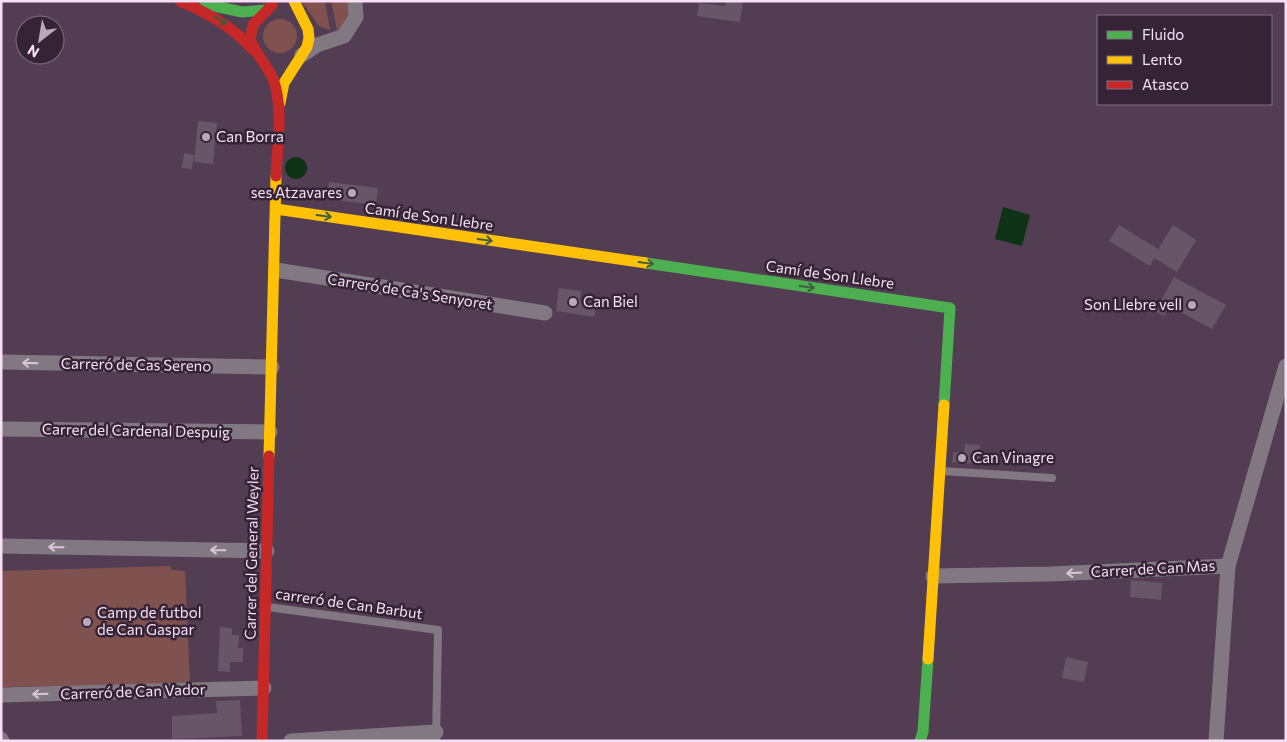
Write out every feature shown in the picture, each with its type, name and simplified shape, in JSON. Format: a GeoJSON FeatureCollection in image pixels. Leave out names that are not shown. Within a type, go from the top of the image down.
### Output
{"type":"FeatureCollection","features":[{"type":"Feature","properties":{"kind":"main road"},"geometry":{"type":"LineString","coordinates":[[180,1],[228,25],[242,37],[256,54],[272,80],[278,108]]}},
{"type":"Feature","properties":{"kind":"main road"},"geometry":{"type":"LineString","coordinates":[[200,1],[242,12],[283,7],[302,18]]}},
{"type":"Feature","properties":{"kind":"main road"},"geometry":{"type":"LineString","coordinates":[[274,1],[253,23],[250,31],[256,54],[280,66],[302,56]]}},
{"type":"Feature","properties":{"kind":"main road"},"geometry":{"type":"LineString","coordinates":[[278,108],[284,83],[302,56],[309,38],[294,1]]}},
{"type":"Feature","properties":{"kind":"main road","name":"Carrer del General Weyler"},"geometry":{"type":"LineString","coordinates":[[262,741],[276,270],[278,108]]}},
{"type":"Feature","properties":{"kind":"main road","name":"Camí de Son Llebre"},"geometry":{"type":"LineString","coordinates":[[276,209],[950,308],[923,732],[920,741]]}},
{"type":"Feature","properties":{"kind":"street"},"geometry":{"type":"LineString","coordinates":[[302,56],[317,45],[342,38],[356,17],[355,1]]}},
{"type":"Feature","properties":{"kind":"street"},"geometry":{"type":"LineString","coordinates":[[302,18],[325,34],[334,35],[348,30]]}},
{"type":"Feature","properties":{"kind":"street","name":"Carreró de Ca's Senyoret"},"geometry":{"type":"LineString","coordinates":[[276,270],[545,313]]}},
{"type":"Feature","properties":{"kind":"street","name":"Carreró de Cas Sereno"},"geometry":{"type":"LineString","coordinates":[[1,362],[272,367]]}},
{"type":"Feature","properties":{"kind":"street"},"geometry":{"type":"LineString","coordinates":[[1228,566],[1286,366]]}},
{"type":"Feature","properties":{"kind":"street","name":"Carrer del Cardenal Despuig"},"geometry":{"type":"LineString","coordinates":[[1,429],[270,432]]}},
{"type":"Feature","properties":{"kind":"street"},"geometry":{"type":"LineString","coordinates":[[1,546],[267,551]]}},
{"type":"Feature","properties":{"kind":"street","name":"Carrer de Can Mas"},"geometry":{"type":"LineString","coordinates":[[932,576],[1051,574],[1228,566],[1216,741]]}},
{"type":"Feature","properties":{"kind":"street","name":"Carreró de Can Vador"},"geometry":{"type":"LineString","coordinates":[[1,695],[264,688]]}},
{"type":"Feature","properties":{"kind":"street"},"geometry":{"type":"LineString","coordinates":[[290,741],[436,736]]}},
{"type":"Feature","properties":{"kind":"lane"},"geometry":{"type":"LineString","coordinates":[[939,471],[1052,478]]}},
{"type":"Feature","properties":{"kind":"lane","name":"carreró de Can Barbut"},"geometry":{"type":"LineString","coordinates":[[266,607],[438,630],[436,736]]}},
{"type":"Feature","properties":{"kind":"shaded area"},"geometry":{"type":"Polygon","coordinates":[[[301,1],[325,1],[330,30],[319,26],[301,1]]]}},
{"type":"Feature","properties":{"kind":"shaded area"},"geometry":{"type":"Polygon","coordinates":[[[331,1],[350,1],[351,10],[341,29],[337,30],[331,1]]]}},
{"type":"Feature","properties":{"kind":"shaded area"},"geometry":{"type":"Polygon","coordinates":[[[280,19],[287,20],[292,24],[296,29],[296,43],[292,48],[287,52],[280,53],[273,52],[268,48],[264,43],[263,36],[264,29],[268,24],[273,20],[280,19]]]}},
{"type":"Feature","properties":{"kind":"shaded area"},"geometry":{"type":"Polygon","coordinates":[[[292,157],[300,157],[307,164],[307,172],[300,179],[292,179],[285,172],[285,164],[292,157]]]}},
{"type":"Feature","properties":{"kind":"shaded area"},"geometry":{"type":"Polygon","coordinates":[[[1003,207],[1030,215],[1022,246],[995,239],[1003,207]]]}},
{"type":"Feature","properties":{"kind":"shaded area","name":"Camp de futbol de Can Gaspar"},"geometry":{"type":"Polygon","coordinates":[[[171,566],[171,570],[185,571],[190,684],[1,687],[1,571],[171,566]]]}},
{"type":"Feature","properties":{"kind":"building"},"geometry":{"type":"Polygon","coordinates":[[[726,1],[743,1],[740,22],[697,16],[699,3],[725,6],[726,1]]]}},
{"type":"Feature","properties":{"kind":"building","name":"Can Borra"},"geometry":{"type":"Polygon","coordinates":[[[198,121],[217,123],[213,164],[194,162],[198,121]]]}},
{"type":"Feature","properties":{"kind":"building"},"geometry":{"type":"Polygon","coordinates":[[[184,153],[194,155],[192,169],[182,168],[184,153]]]}},
{"type":"Feature","properties":{"kind":"building","name":"ses Atzavares"},"geometry":{"type":"Polygon","coordinates":[[[329,182],[378,188],[376,205],[327,199],[329,182]]]}},
{"type":"Feature","properties":{"kind":"building"},"geometry":{"type":"Polygon","coordinates":[[[1119,225],[1158,249],[1173,225],[1196,240],[1177,272],[1154,258],[1150,266],[1109,241],[1119,225]]]}},
{"type":"Feature","properties":{"kind":"building","name":"Son Llebre vell"},"geometry":{"type":"Polygon","coordinates":[[[1174,277],[1226,305],[1212,329],[1169,306],[1164,316],[1155,311],[1174,277]]]}},
{"type":"Feature","properties":{"kind":"building","name":"Can Biel"},"geometry":{"type":"Polygon","coordinates":[[[559,288],[581,291],[580,301],[597,303],[594,317],[556,311],[559,288]]]}},
{"type":"Feature","properties":{"kind":"building","name":"Can Vinagre"},"geometry":{"type":"Polygon","coordinates":[[[965,444],[980,445],[979,464],[953,462],[952,466],[953,452],[964,453],[965,444]]]}},
{"type":"Feature","properties":{"kind":"building"},"geometry":{"type":"Polygon","coordinates":[[[1131,580],[1162,583],[1161,600],[1130,597],[1131,580]]]}},
{"type":"Feature","properties":{"kind":"building"},"geometry":{"type":"Polygon","coordinates":[[[220,627],[232,628],[232,635],[239,635],[238,648],[243,648],[243,662],[230,662],[230,672],[218,671],[220,627]]]}},
{"type":"Feature","properties":{"kind":"building"},"geometry":{"type":"Polygon","coordinates":[[[1066,657],[1088,662],[1084,682],[1062,678],[1066,657]]]}},
{"type":"Feature","properties":{"kind":"building"},"geometry":{"type":"Polygon","coordinates":[[[240,700],[242,736],[172,739],[172,716],[217,713],[216,701],[240,700]]]}},
{"type":"Feature","properties":{"kind":"traffic: fast"},"geometry":{"type":"LineString","coordinates":[[205,4],[242,12],[266,10]]}},
{"type":"Feature","properties":{"kind":"traffic: fast"},"geometry":{"type":"LineString","coordinates":[[646,263],[950,308],[944,405]]}},
{"type":"Feature","properties":{"kind":"traffic: fast"},"geometry":{"type":"LineString","coordinates":[[920,741],[923,732],[928,659]]}},
{"type":"Feature","properties":{"kind":"traffic: slow"},"geometry":{"type":"LineString","coordinates":[[280,103],[284,83],[307,47],[309,38],[308,29],[294,1]]}},
{"type":"Feature","properties":{"kind":"traffic: slow"},"geometry":{"type":"LineString","coordinates":[[269,456],[276,176]]}},
{"type":"Feature","properties":{"kind":"traffic: slow"},"geometry":{"type":"LineString","coordinates":[[276,209],[646,263]]}},
{"type":"Feature","properties":{"kind":"traffic: slow"},"geometry":{"type":"LineString","coordinates":[[928,659],[944,405]]}},
{"type":"Feature","properties":{"kind":"traffic: jam"},"geometry":{"type":"LineString","coordinates":[[180,1],[220,21],[253,50]]}},
{"type":"Feature","properties":{"kind":"traffic: jam"},"geometry":{"type":"LineString","coordinates":[[272,5],[253,25],[250,39],[273,79],[276,90],[279,115],[276,176]]}},
{"type":"Feature","properties":{"kind":"traffic: jam"},"geometry":{"type":"LineString","coordinates":[[262,741],[269,456]]}},
{"type":"Feature","properties":{"kind":"place","name":"Can Borra"},"geometry":{"type":"Point","coordinates":[206,137]}},
{"type":"Feature","properties":{"kind":"place","name":"ses Atzavares"},"geometry":{"type":"Point","coordinates":[352,193]}},
{"type":"Feature","properties":{"kind":"place","name":"Can Biel"},"geometry":{"type":"Point","coordinates":[573,302]}},
{"type":"Feature","properties":{"kind":"place","name":"Son Llebre vell"},"geometry":{"type":"Point","coordinates":[1192,305]}},
{"type":"Feature","properties":{"kind":"place","name":"Can Vinagre"},"geometry":{"type":"Point","coordinates":[962,458]}},
{"type":"Feature","properties":{"kind":"place","name":"Camp de futbol de Can Gaspar"},"geometry":{"type":"Point","coordinates":[87,622]}}]}
